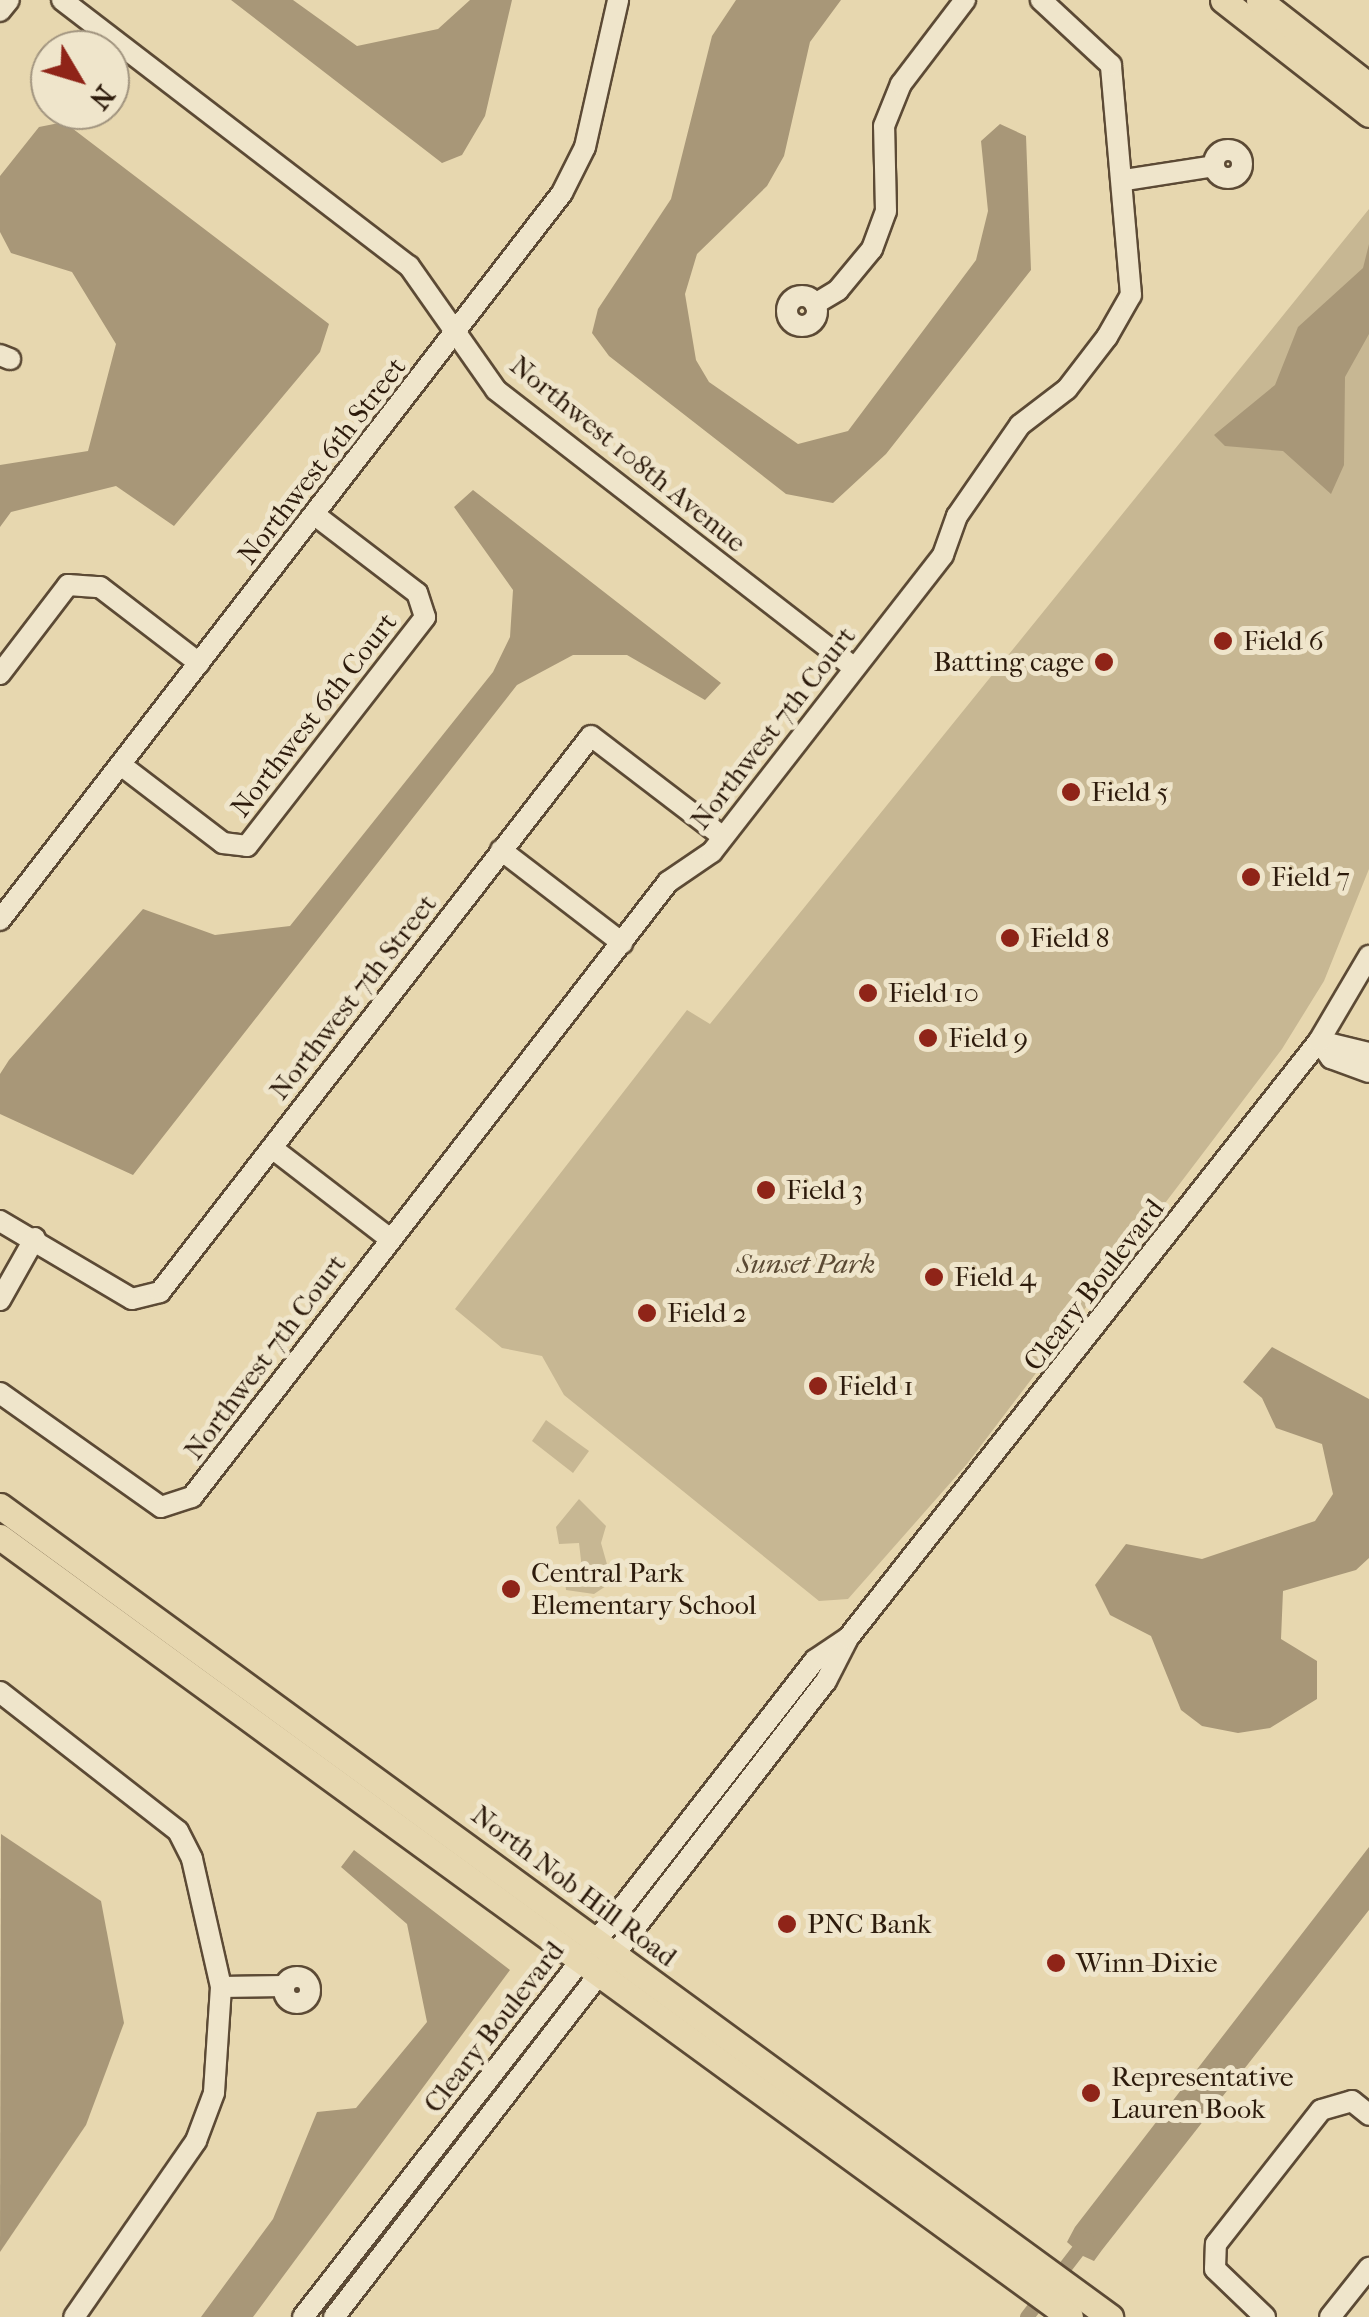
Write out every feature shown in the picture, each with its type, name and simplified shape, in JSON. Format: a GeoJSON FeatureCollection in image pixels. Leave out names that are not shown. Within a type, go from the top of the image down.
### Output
{"type":"FeatureCollection","features":[{"type":"Feature","properties":{"kind":"main road"},"geometry":{"type":"LineString","coordinates":[[1224,0],[1369,114]]}},
{"type":"Feature","properties":{"kind":"main road"},"geometry":{"type":"LineString","coordinates":[[1259,0],[1369,86]]}},
{"type":"Feature","properties":{"kind":"main road","name":"North Nob Hill Road"},"geometry":{"type":"LineString","coordinates":[[0,1506],[1022,2281],[1071,2307],[1110,2317]]}},
{"type":"Feature","properties":{"kind":"main road","name":"North Nob Hill Road"},"geometry":{"type":"LineString","coordinates":[[0,1537],[1044,2266],[1071,2307]]}},
{"type":"Feature","properties":{"kind":"street"},"geometry":{"type":"LineString","coordinates":[[0,12],[9,0]]}},
{"type":"Feature","properties":{"kind":"street","name":"Northwest 108th Avenue"},"geometry":{"type":"LineString","coordinates":[[62,0],[409,266],[496,390],[854,668]]}},
{"type":"Feature","properties":{"kind":"street","name":"Northwest 6th Street"},"geometry":{"type":"LineString","coordinates":[[0,920],[458,332],[562,192],[585,148],[618,0]]}},
{"type":"Feature","properties":{"kind":"street"},"geometry":{"type":"LineString","coordinates":[[815,304],[838,290],[872,249],[886,211],[884,126],[902,84],[965,0]]}},
{"type":"Feature","properties":{"kind":"street","name":"Northwest 7th Court"},"geometry":{"type":"LineString","coordinates":[[0,1392],[161,1508],[180,1507],[668,882],[723,837],[943,555],[957,516],[1020,425],[1067,389],[1131,295],[1111,65],[1041,0]]}},
{"type":"Feature","properties":{"kind":"street"},"geometry":{"type":"LineString","coordinates":[[1124,180],[1214,166]]}},
{"type":"Feature","properties":{"kind":"street","name":"Northwest 6th Court"},"geometry":{"type":"LineString","coordinates":[[121,766],[223,843],[246,846],[425,617],[417,593],[316,515]]}},
{"type":"Feature","properties":{"kind":"street"},"geometry":{"type":"LineString","coordinates":[[0,674],[68,584],[100,587],[198,664]]}},
{"type":"Feature","properties":{"kind":"street","name":"Northwest 7th Street"},"geometry":{"type":"LineString","coordinates":[[35,1238],[132,1299],[160,1292],[591,736],[723,837]]}},
{"type":"Feature","properties":{"kind":"street"},"geometry":{"type":"LineString","coordinates":[[501,850],[622,943]]}},
{"type":"Feature","properties":{"kind":"street","name":"Cleary Boulevard"},"geometry":{"type":"LineString","coordinates":[[302,2317],[826,1681],[848,1638],[1320,1041],[1369,956]]}},
{"type":"Feature","properties":{"kind":"street"},"geometry":{"type":"LineString","coordinates":[[1320,1041],[1369,1053]]}},
{"type":"Feature","properties":{"kind":"street"},"geometry":{"type":"LineString","coordinates":[[1320,1041],[1330,1058],[1369,1072]]}},
{"type":"Feature","properties":{"kind":"street"},"geometry":{"type":"LineString","coordinates":[[272,1148],[390,1239]]}},
{"type":"Feature","properties":{"kind":"street"},"geometry":{"type":"LineString","coordinates":[[0,1220],[35,1238],[0,1300]]}},
{"type":"Feature","properties":{"kind":"street"},"geometry":{"type":"LineString","coordinates":[[0,1692],[178,1831],[192,1859],[222,1986],[214,2093],[196,2141],[74,2317]]}},
{"type":"Feature","properties":{"kind":"street","name":"Cleary Boulevard"},"geometry":{"type":"LineString","coordinates":[[334,2317],[598,1958]]}},
{"type":"Feature","properties":{"kind":"street"},"geometry":{"type":"LineString","coordinates":[[222,1986],[284,1986]]}},
{"type":"Feature","properties":{"kind":"street"},"geometry":{"type":"LineString","coordinates":[[1265,2317],[1216,2270],[1216,2244],[1333,2101],[1352,2101],[1369,2114]]}},
{"type":"Feature","properties":{"kind":"street"},"geometry":{"type":"LineString","coordinates":[[1330,2317],[1369,2268]]}},
{"type":"Feature","properties":{"kind":"green space","name":"Sunset Park"},"geometry":{"type":"Polygon","coordinates":[[[1369,209],[1369,869],[1324,981],[1282,1049],[967,1464],[848,1599],[819,1601],[564,1395],[542,1356],[502,1348],[455,1309],[687,1010],[710,1024],[1369,209]]]}},
{"type":"Feature","properties":{"kind":"green space"},"geometry":{"type":"Polygon","coordinates":[[[546,1420],[589,1451],[573,1473],[532,1441],[546,1420]]]}},
{"type":"Feature","properties":{"kind":"green space"},"geometry":{"type":"Polygon","coordinates":[[[579,1499],[606,1526],[601,1543],[612,1582],[594,1594],[566,1590],[564,1572],[582,1569],[579,1543],[559,1544],[556,1527],[579,1499]]]}},
{"type":"Feature","properties":{"kind":"shaded area"},"geometry":{"type":"Polygon","coordinates":[[[231,0],[293,0],[357,46],[438,29],[470,0],[512,0],[485,116],[462,155],[442,163],[231,0]]]}},
{"type":"Feature","properties":{"kind":"shaded area"},"geometry":{"type":"Polygon","coordinates":[[[736,0],[841,0],[810,42],[784,156],[767,186],[697,254],[685,294],[696,360],[709,382],[798,444],[848,431],[976,260],[988,211],[981,141],[1000,124],[1026,136],[1031,270],[886,454],[833,503],[786,494],[609,356],[592,333],[598,309],[671,199],[712,36],[736,0]]]}},
{"type":"Feature","properties":{"kind":"shaded area"},"geometry":{"type":"Polygon","coordinates":[[[37,130],[74,130],[329,324],[320,352],[174,526],[116,486],[11,512],[0,527],[0,465],[88,451],[116,344],[72,272],[11,253],[0,232],[0,176],[37,130]]]}},
{"type":"Feature","properties":{"kind":"shaded area"},"geometry":{"type":"Polygon","coordinates":[[[1369,244],[1369,334],[1345,377],[1344,465],[1331,494],[1283,451],[1225,446],[1214,435],[1275,385],[1298,327],[1363,268],[1369,244]]]}},
{"type":"Feature","properties":{"kind":"shaded area"},"geometry":{"type":"Polygon","coordinates":[[[473,490],[721,683],[705,700],[627,655],[573,655],[517,685],[133,1175],[0,1114],[0,1074],[9,1060],[143,909],[215,935],[290,926],[493,672],[510,637],[513,590],[454,507],[473,490]]]}},
{"type":"Feature","properties":{"kind":"shaded area"},"geometry":{"type":"Polygon","coordinates":[[[1272,1347],[1369,1399],[1369,1558],[1356,1570],[1283,1591],[1281,1639],[1317,1661],[1317,1699],[1270,1728],[1238,1733],[1202,1726],[1181,1710],[1151,1636],[1110,1615],[1095,1585],[1126,1544],[1202,1559],[1315,1521],[1333,1494],[1322,1444],[1276,1428],[1262,1398],[1243,1382],[1272,1347]]]}},
{"type":"Feature","properties":{"kind":"shaded area"},"geometry":{"type":"Polygon","coordinates":[[[1,1834],[101,1901],[124,2023],[86,2125],[0,2252],[1,1834]]]}},
{"type":"Feature","properties":{"kind":"shaded area"},"geometry":{"type":"Polygon","coordinates":[[[1369,1847],[1369,1910],[1094,2261],[1083,2256],[1067,2242],[1075,2227],[1369,1847]]]}},
{"type":"Feature","properties":{"kind":"shaded area"},"geometry":{"type":"Polygon","coordinates":[[[354,1850],[510,1970],[253,2317],[201,2317],[273,2219],[317,2112],[356,2108],[427,2022],[407,1924],[341,1867],[354,1850]]]}},
{"type":"Feature","properties":{"kind":"waterway"},"geometry":{"type":"LineString","coordinates":[[1027,2317],[1087,2239]]}},
{"type":"Feature","properties":{"kind":"place","name":"Field 6"},"geometry":{"type":"Point","coordinates":[1223,641]}},
{"type":"Feature","properties":{"kind":"place","name":"Batting cage"},"geometry":{"type":"Point","coordinates":[1104,662]}},
{"type":"Feature","properties":{"kind":"place","name":"Field 5"},"geometry":{"type":"Point","coordinates":[1071,792]}},
{"type":"Feature","properties":{"kind":"place","name":"Field 7"},"geometry":{"type":"Point","coordinates":[1251,877]}},
{"type":"Feature","properties":{"kind":"place","name":"Field 8"},"geometry":{"type":"Point","coordinates":[1010,938]}},
{"type":"Feature","properties":{"kind":"place","name":"Field 10"},"geometry":{"type":"Point","coordinates":[868,993]}},
{"type":"Feature","properties":{"kind":"place","name":"Field 9"},"geometry":{"type":"Point","coordinates":[928,1038]}},
{"type":"Feature","properties":{"kind":"place","name":"Field 3"},"geometry":{"type":"Point","coordinates":[766,1190]}},
{"type":"Feature","properties":{"kind":"place","name":"Field 4"},"geometry":{"type":"Point","coordinates":[934,1277]}},
{"type":"Feature","properties":{"kind":"place","name":"Field 2"},"geometry":{"type":"Point","coordinates":[647,1313]}},
{"type":"Feature","properties":{"kind":"place","name":"Field 1"},"geometry":{"type":"Point","coordinates":[818,1386]}},
{"type":"Feature","properties":{"kind":"place","name":"Central Park Elementary School"},"geometry":{"type":"Point","coordinates":[511,1589]}},
{"type":"Feature","properties":{"kind":"place","name":"PNC Bank"},"geometry":{"type":"Point","coordinates":[787,1924]}},
{"type":"Feature","properties":{"kind":"place","name":"Winn-Dixie"},"geometry":{"type":"Point","coordinates":[1056,1963]}},
{"type":"Feature","properties":{"kind":"place","name":"Representative Lauren Book"},"geometry":{"type":"Point","coordinates":[1091,2093]}}]}
